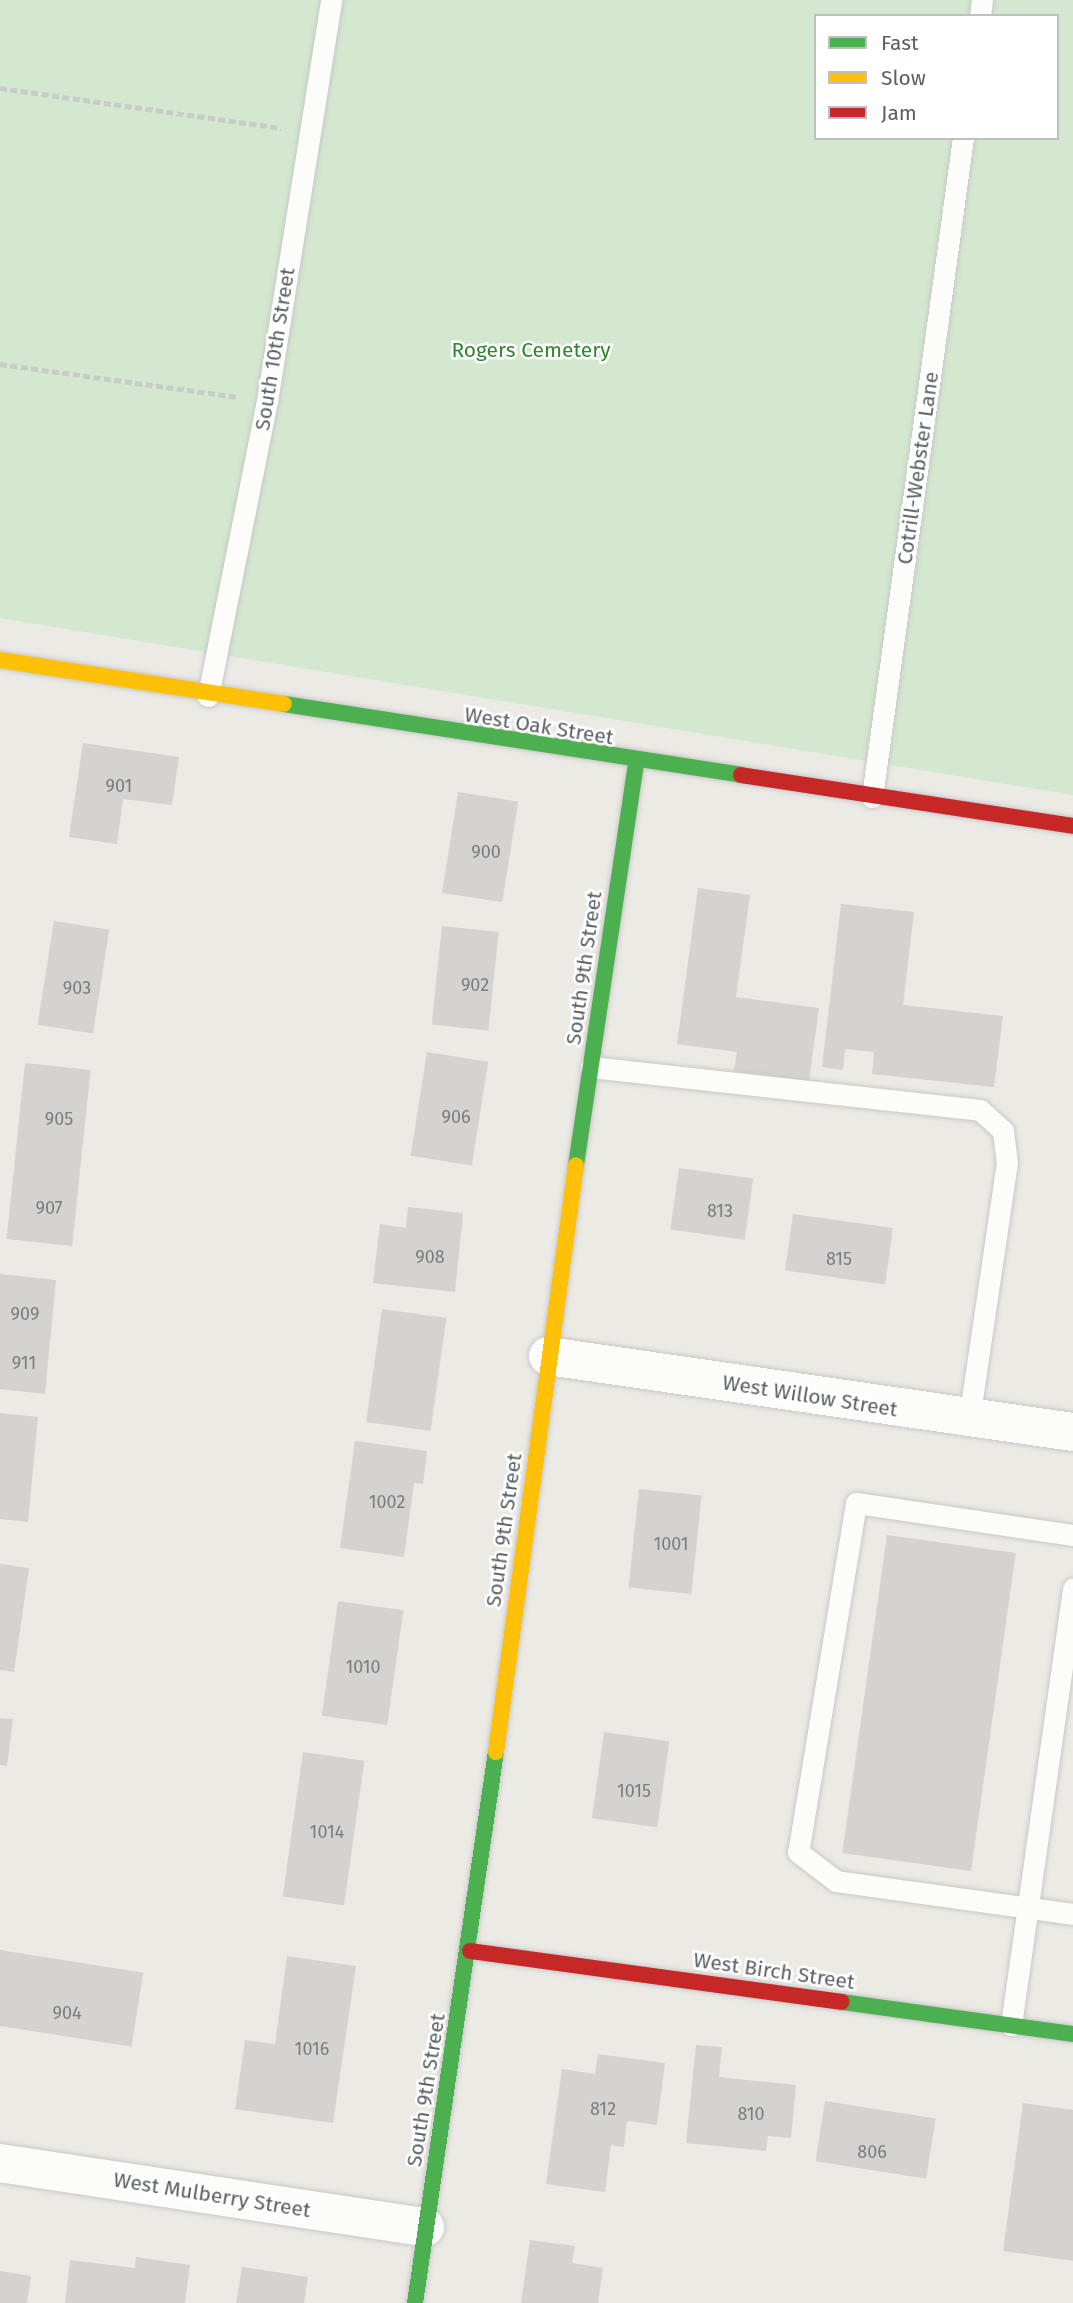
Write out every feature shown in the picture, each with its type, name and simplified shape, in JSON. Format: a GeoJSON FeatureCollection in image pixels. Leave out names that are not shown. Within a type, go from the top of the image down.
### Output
{"type":"FeatureCollection","features":[{"type":"Feature","properties":{"kind":"street","name":"West Oak Street"},"geometry":{"type":"LineString","coordinates":[[0,660],[208,696],[1073,827]]}},
{"type":"Feature","properties":{"kind":"street","name":"South 9th Street"},"geometry":{"type":"LineString","coordinates":[[415,2303],[470,1951],[548,1356],[636,762]]}},
{"type":"Feature","properties":{"kind":"street","name":"West Willow Street"},"geometry":{"type":"LineString","coordinates":[[548,1356],[969,1420],[1073,1432]]}},
{"type":"Feature","properties":{"kind":"street","name":"West Birch Street"},"geometry":{"type":"LineString","coordinates":[[470,1951],[1073,2034]]}},
{"type":"Feature","properties":{"kind":"street","name":"West Mulberry Street"},"geometry":{"type":"LineString","coordinates":[[0,2163],[425,2227]]}},
{"type":"Feature","properties":{"kind":"lane","name":"South 10th Street"},"geometry":{"type":"LineString","coordinates":[[208,696],[267,401],[331,0]]}},
{"type":"Feature","properties":{"kind":"lane","name":"Cotrill-Webster Lane"},"geometry":{"type":"LineString","coordinates":[[872,797],[963,140]]}},
{"type":"Feature","properties":{"kind":"lane"},"geometry":{"type":"LineString","coordinates":[[591,1067],[980,1110],[1003,1131],[1007,1162],[969,1420]]}},
{"type":"Feature","properties":{"kind":"lane"},"geometry":{"type":"LineString","coordinates":[[1073,1535],[856,1503],[798,1852],[836,1881],[1073,1914]]}},
{"type":"Feature","properties":{"kind":"lane"},"geometry":{"type":"LineString","coordinates":[[1011,2025],[1073,1588]]}},
{"type":"Feature","properties":{"kind":"path"},"geometry":{"type":"LineString","coordinates":[[0,89],[310,132]]}},
{"type":"Feature","properties":{"kind":"path"},"geometry":{"type":"LineString","coordinates":[[0,365],[267,401]]}},
{"type":"Feature","properties":{"kind":"green space","name":"Rogers Cemetery"},"geometry":{"type":"Polygon","coordinates":[[[0,0],[1073,0],[1073,795],[0,618],[0,0]]]}},
{"type":"Feature","properties":{"kind":"building"},"geometry":{"type":"Polygon","coordinates":[[[83,743],[179,757],[172,805],[123,799],[117,844],[69,837],[83,743]]]}},
{"type":"Feature","properties":{"kind":"building"},"geometry":{"type":"Polygon","coordinates":[[[458,792],[518,802],[502,902],[442,893],[458,792]]]}},
{"type":"Feature","properties":{"kind":"building"},"geometry":{"type":"Polygon","coordinates":[[[698,888],[750,895],[736,997],[819,1008],[809,1081],[734,1071],[737,1052],[677,1044],[698,888]]]}},
{"type":"Feature","properties":{"kind":"building"},"geometry":{"type":"Polygon","coordinates":[[[841,904],[914,912],[903,1005],[1003,1016],[994,1087],[872,1074],[874,1052],[845,1049],[843,1070],[822,1067],[841,904]]]}},
{"type":"Feature","properties":{"kind":"building"},"geometry":{"type":"Polygon","coordinates":[[[54,921],[109,930],[93,1033],[38,1025],[54,921]]]}},
{"type":"Feature","properties":{"kind":"building"},"geometry":{"type":"Polygon","coordinates":[[[442,926],[499,932],[488,1030],[432,1024],[442,926]]]}},
{"type":"Feature","properties":{"kind":"building"},"geometry":{"type":"Polygon","coordinates":[[[427,1052],[488,1062],[472,1165],[411,1156],[427,1052]]]}},
{"type":"Feature","properties":{"kind":"building"},"geometry":{"type":"Polygon","coordinates":[[[25,1063],[91,1070],[72,1246],[6,1239],[25,1063]]]}},
{"type":"Feature","properties":{"kind":"building"},"geometry":{"type":"Polygon","coordinates":[[[679,1168],[753,1178],[745,1240],[670,1229],[679,1168]]]}},
{"type":"Feature","properties":{"kind":"building"},"geometry":{"type":"Polygon","coordinates":[[[408,1207],[463,1213],[455,1292],[373,1283],[380,1224],[406,1228],[408,1207]]]}},
{"type":"Feature","properties":{"kind":"building"},"geometry":{"type":"Polygon","coordinates":[[[793,1214],[893,1228],[885,1285],[785,1270],[793,1214]]]}},
{"type":"Feature","properties":{"kind":"building"},"geometry":{"type":"Polygon","coordinates":[[[0,1274],[56,1280],[45,1394],[0,1389],[0,1274]]]}},
{"type":"Feature","properties":{"kind":"building"},"geometry":{"type":"Polygon","coordinates":[[[382,1309],[446,1318],[431,1431],[366,1422],[382,1309]]]}},
{"type":"Feature","properties":{"kind":"building"},"geometry":{"type":"Polygon","coordinates":[[[0,1413],[38,1417],[28,1522],[0,1519],[0,1413]]]}},
{"type":"Feature","properties":{"kind":"building"},"geometry":{"type":"Polygon","coordinates":[[[355,1441],[427,1451],[423,1484],[414,1483],[404,1557],[340,1548],[355,1441]]]}},
{"type":"Feature","properties":{"kind":"building"},"geometry":{"type":"Polygon","coordinates":[[[639,1489],[702,1496],[691,1594],[629,1587],[639,1489]]]}},
{"type":"Feature","properties":{"kind":"building"},"geometry":{"type":"Polygon","coordinates":[[[887,1535],[1016,1553],[971,1871],[842,1853],[887,1535]]]}},
{"type":"Feature","properties":{"kind":"building"},"geometry":{"type":"Polygon","coordinates":[[[0,1564],[29,1568],[14,1672],[0,1670],[0,1564]]]}},
{"type":"Feature","properties":{"kind":"building"},"geometry":{"type":"Polygon","coordinates":[[[338,1601],[403,1610],[387,1725],[322,1716],[338,1601]]]}},
{"type":"Feature","properties":{"kind":"building"},"geometry":{"type":"Polygon","coordinates":[[[0,1718],[13,1719],[7,1766],[0,1765],[0,1718]]]}},
{"type":"Feature","properties":{"kind":"building"},"geometry":{"type":"Polygon","coordinates":[[[604,1732],[669,1741],[657,1827],[592,1818],[604,1732]]]}},
{"type":"Feature","properties":{"kind":"building"},"geometry":{"type":"Polygon","coordinates":[[[303,1752],[364,1761],[344,1905],[283,1897],[303,1752]]]}},
{"type":"Feature","properties":{"kind":"building"},"geometry":{"type":"Polygon","coordinates":[[[0,1950],[143,1973],[131,2047],[0,2026],[0,1950]]]}},
{"type":"Feature","properties":{"kind":"building"},"geometry":{"type":"Polygon","coordinates":[[[287,1956],[356,1966],[333,2123],[235,2109],[245,2040],[275,2044],[287,1956]]]}},
{"type":"Feature","properties":{"kind":"building"},"geometry":{"type":"Polygon","coordinates":[[[696,2045],[722,2047],[719,2077],[796,2085],[791,2138],[768,2136],[766,2151],[686,2143],[696,2045]]]}},
{"type":"Feature","properties":{"kind":"building"},"geometry":{"type":"Polygon","coordinates":[[[598,2054],[665,2063],[657,2125],[627,2121],[624,2147],[611,2145],[605,2192],[546,2184],[562,2069],[595,2074],[598,2054]]]}},
{"type":"Feature","properties":{"kind":"building"},"geometry":{"type":"Polygon","coordinates":[[[825,2101],[936,2119],[926,2179],[815,2161],[825,2101]]]}},
{"type":"Feature","properties":{"kind":"building"},"geometry":{"type":"Polygon","coordinates":[[[1023,2103],[1073,2110],[1073,2261],[1003,2251],[1023,2103]]]}},
{"type":"Feature","properties":{"kind":"building"},"geometry":{"type":"Polygon","coordinates":[[[530,2240],[575,2246],[572,2263],[603,2268],[598,2303],[521,2303],[530,2240]]]}},
{"type":"Feature","properties":{"kind":"building"},"geometry":{"type":"Polygon","coordinates":[[[136,2257],[190,2265],[185,2303],[65,2303],[70,2260],[135,2268],[136,2257]]]}},
{"type":"Feature","properties":{"kind":"building"},"geometry":{"type":"Polygon","coordinates":[[[242,2267],[308,2277],[304,2303],[236,2303],[242,2267]]]}},
{"type":"Feature","properties":{"kind":"building"},"geometry":{"type":"Polygon","coordinates":[[[0,2271],[31,2276],[27,2303],[0,2303],[0,2271]]]}},
{"type":"Feature","properties":{"kind":"traffic: fast"},"geometry":{"type":"LineString","coordinates":[[284,704],[741,775]]}},
{"type":"Feature","properties":{"kind":"traffic: fast"},"geometry":{"type":"LineString","coordinates":[[576,1165],[636,762]]}},
{"type":"Feature","properties":{"kind":"traffic: fast"},"geometry":{"type":"LineString","coordinates":[[415,2303],[496,1752]]}},
{"type":"Feature","properties":{"kind":"traffic: fast"},"geometry":{"type":"LineString","coordinates":[[842,2002],[1073,2034]]}},
{"type":"Feature","properties":{"kind":"traffic: slow"},"geometry":{"type":"LineString","coordinates":[[0,660],[284,704]]}},
{"type":"Feature","properties":{"kind":"traffic: slow"},"geometry":{"type":"LineString","coordinates":[[496,1752],[576,1165]]}},
{"type":"Feature","properties":{"kind":"traffic: jam"},"geometry":{"type":"LineString","coordinates":[[741,775],[1073,826]]}},
{"type":"Feature","properties":{"kind":"traffic: jam"},"geometry":{"type":"LineString","coordinates":[[470,1951],[842,2002]]}}]}
